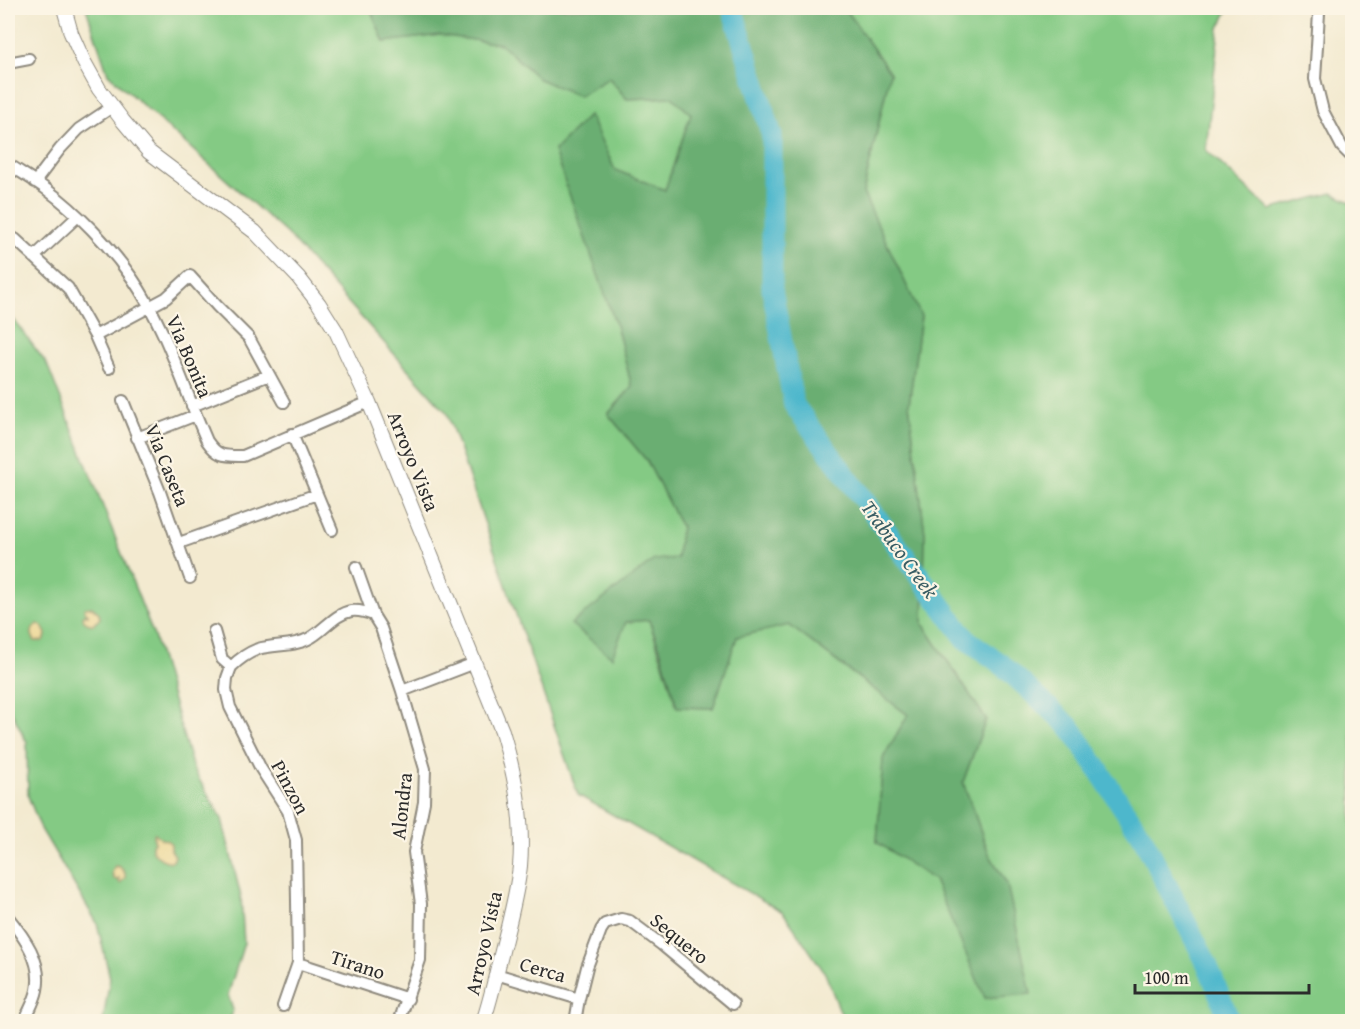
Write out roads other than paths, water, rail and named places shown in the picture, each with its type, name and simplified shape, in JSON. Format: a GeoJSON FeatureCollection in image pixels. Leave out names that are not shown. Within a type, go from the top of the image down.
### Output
{"type":"FeatureCollection","features":[{"type":"Feature","properties":{"kind":"street","name":"Arroyo Vista"},"geometry":{"type":"LineString","coordinates":[[64,8],[71,33],[84,62],[112,107],[149,152],[255,232],[298,277],[336,330],[369,402],[502,730],[517,789],[520,815],[520,866],[512,908],[483,1022]]}},
{"type":"Feature","properties":{"kind":"street"},"geometry":{"type":"LineString","coordinates":[[1318,8],[1315,79],[1323,111],[1342,147],[1353,157]]}},
{"type":"Feature","properties":{"kind":"street"},"geometry":{"type":"LineString","coordinates":[[8,63],[29,59]]}},
{"type":"Feature","properties":{"kind":"street"},"geometry":{"type":"LineString","coordinates":[[35,182],[60,149],[79,129],[112,107]]}},
{"type":"Feature","properties":{"kind":"street","name":"Via Bonita"},"geometry":{"type":"LineString","coordinates":[[8,164],[47,190],[78,216],[97,235],[133,279],[169,349],[207,441],[215,452],[225,456],[243,456],[369,402]]}},
{"type":"Feature","properties":{"kind":"street"},"geometry":{"type":"LineString","coordinates":[[34,257],[78,216]]}},
{"type":"Feature","properties":{"kind":"street"},"geometry":{"type":"LineString","coordinates":[[15,239],[68,288],[95,336],[109,368]]}},
{"type":"Feature","properties":{"kind":"street"},"geometry":{"type":"LineString","coordinates":[[95,336],[166,298],[190,276],[249,338],[284,402]]}},
{"type":"Feature","properties":{"kind":"street"},"geometry":{"type":"LineString","coordinates":[[137,438],[269,375]]}},
{"type":"Feature","properties":{"kind":"street","name":"Via Caseta"},"geometry":{"type":"LineString","coordinates":[[123,401],[160,492],[190,578]]}},
{"type":"Feature","properties":{"kind":"street"},"geometry":{"type":"LineString","coordinates":[[292,434],[332,530]]}},
{"type":"Feature","properties":{"kind":"street"},"geometry":{"type":"LineString","coordinates":[[179,543],[317,494]]}},
{"type":"Feature","properties":{"kind":"street","name":"Alondra"},"geometry":{"type":"LineString","coordinates":[[356,567],[373,615],[381,628],[425,769],[424,802],[414,852],[421,904],[420,960],[399,1022]]}},
{"type":"Feature","properties":{"kind":"street"},"geometry":{"type":"LineString","coordinates":[[214,631],[222,659],[231,667],[247,654],[260,649],[306,640],[350,611],[373,615]]}},
{"type":"Feature","properties":{"kind":"street"},"geometry":{"type":"LineString","coordinates":[[402,692],[475,663]]}},
{"type":"Feature","properties":{"kind":"street","name":"Pinzon"},"geometry":{"type":"LineString","coordinates":[[231,667],[226,690],[230,707],[261,769],[288,812],[296,840],[298,963],[283,1006]]}},
{"type":"Feature","properties":{"kind":"street"},"geometry":{"type":"LineString","coordinates":[[8,917],[30,948],[37,969],[37,990],[24,1022]]}},
{"type":"Feature","properties":{"kind":"street","name":"Sequero"},"geometry":{"type":"LineString","coordinates":[[579,999],[587,967],[601,930],[605,924],[621,919],[630,921],[654,939],[733,1004]]}},
{"type":"Feature","properties":{"kind":"street","name":"Tirano"},"geometry":{"type":"LineString","coordinates":[[298,963],[408,999]]}},
{"type":"Feature","properties":{"kind":"street","name":"Cerca"},"geometry":{"type":"LineString","coordinates":[[496,974],[579,999]]}},
{"type":"Feature","properties":{"kind":"street"},"geometry":{"type":"LineString","coordinates":[[575,1022],[579,999]]}},
{"type":"Feature","properties":{"kind":"waterway","name":"Trabuco Creek"},"geometry":{"type":"LineString","coordinates":[[732,8],[772,136],[772,289],[794,405],[966,639],[1000,663],[1071,728],[1144,840],[1207,964],[1230,1022]]}}]}
